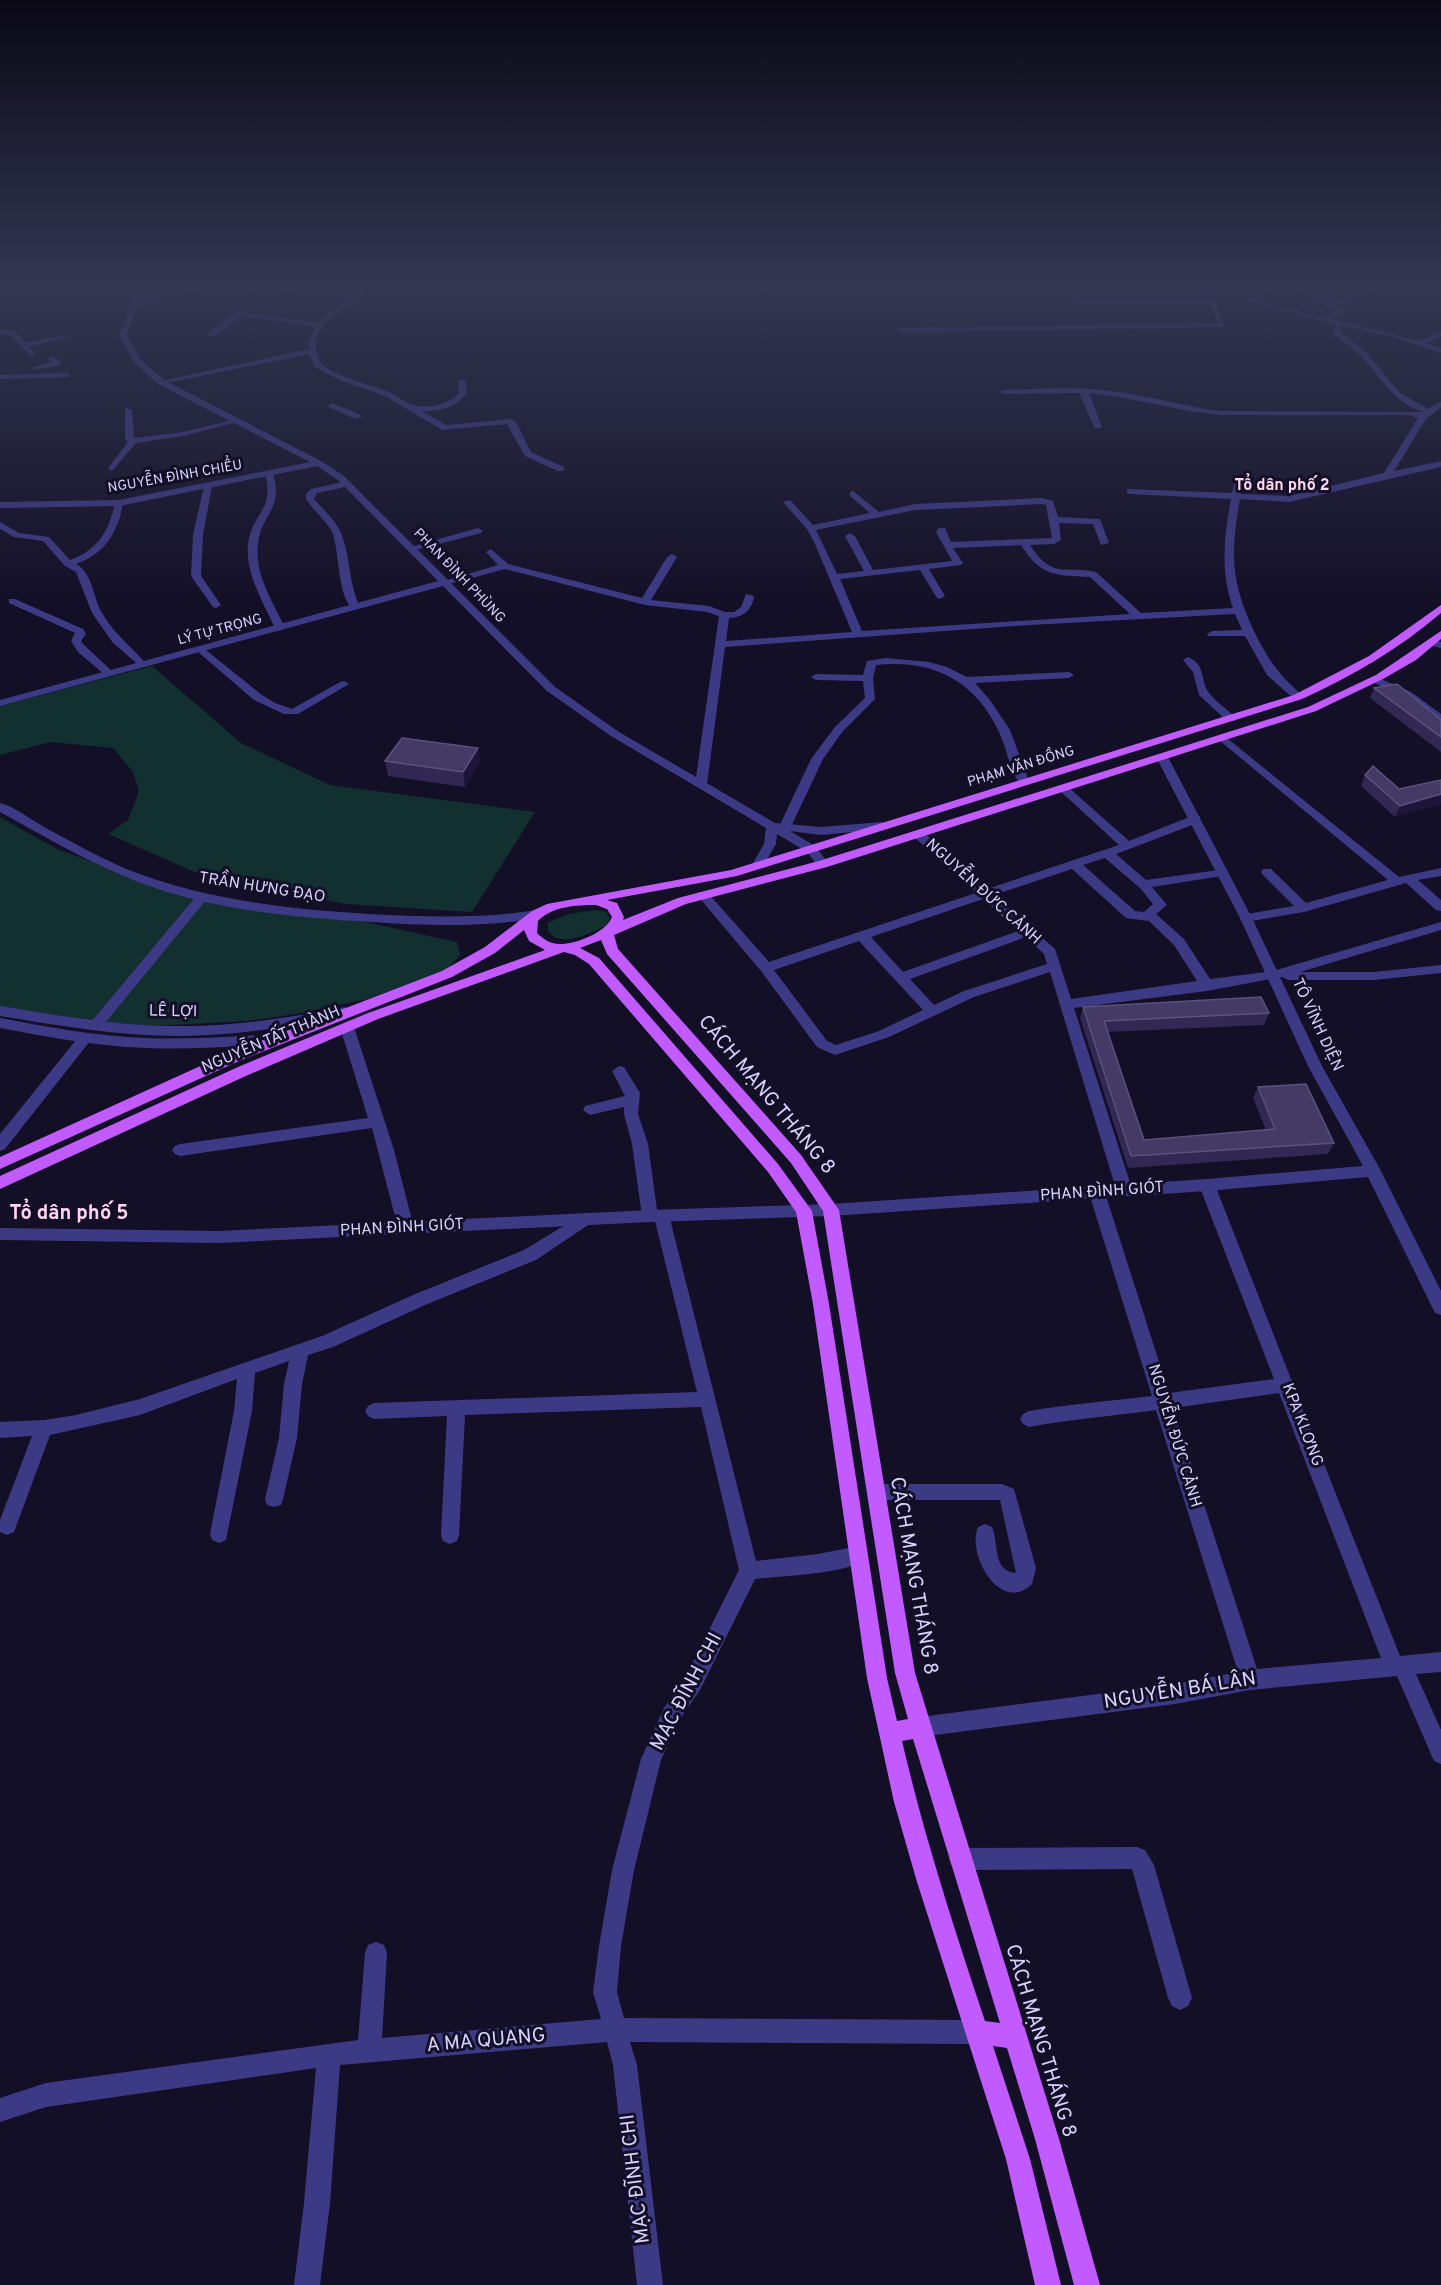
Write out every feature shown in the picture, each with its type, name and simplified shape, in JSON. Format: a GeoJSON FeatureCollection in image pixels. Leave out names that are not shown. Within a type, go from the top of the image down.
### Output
{"type":"FeatureCollection","features":[{"type":"Feature","properties":{"kind":"main road","name":"PHẠM VĂN ĐỒNG"},"geometry":{"type":"LineString","coordinates":[[587,900],[674,885],[758,865],[1298,697],[1373,660],[1416,630],[1441,608]]}},
{"type":"Feature","properties":{"kind":"main road","name":"PHẠM VĂN ĐỒNG"},"geometry":{"type":"LineString","coordinates":[[607,933],[647,914],[704,895],[823,864],[1312,709],[1374,679],[1437,644],[1441,634]]}},
{"type":"Feature","properties":{"kind":"main road"},"geometry":{"type":"LineString","coordinates":[[1147,744],[1162,757]]}},
{"type":"Feature","properties":{"kind":"main road"},"geometry":{"type":"LineString","coordinates":[[587,900],[605,903],[616,911],[617,923],[607,933]]}},
{"type":"Feature","properties":{"kind":"main road","name":"NGUYỄN TẤT THÀNH"},"geometry":{"type":"LineString","coordinates":[[0,1183],[243,1071],[327,1035],[346,1019],[463,966],[490,950],[537,914],[555,906],[587,900]]}},
{"type":"Feature","properties":{"kind":"main road"},"geometry":{"type":"LineString","coordinates":[[537,914],[529,928],[531,935],[544,944],[579,952],[594,961],[773,1168],[804,1211],[821,1304],[877,1678],[889,1733],[928,1882],[1018,2159],[1048,2285]]}},
{"type":"Feature","properties":{"kind":"main road","name":"NGUYỄN TẤT THÀNH"},"geometry":{"type":"LineString","coordinates":[[0,1163],[234,1057],[607,933]]}},
{"type":"Feature","properties":{"kind":"main road","name":"CÁCH MẠNG THÁNG 8"},"geometry":{"type":"LineString","coordinates":[[607,933],[609,948],[796,1159],[831,1210],[905,1673],[1050,2150],[1087,2285]]}},
{"type":"Feature","properties":{"kind":"main road"},"geometry":{"type":"LineString","coordinates":[[284,1039],[327,1035]]}},
{"type":"Feature","properties":{"kind":"main road"},"geometry":{"type":"LineString","coordinates":[[889,1733],[920,1727]]}},
{"type":"Feature","properties":{"kind":"main road"},"geometry":{"type":"LineString","coordinates":[[977,2032],[1014,2037]]}},
{"type":"Feature","properties":{"kind":"street","name":"PHAN ĐÌNH PHÙNG"},"geometry":{"type":"LineString","coordinates":[[182,393],[318,463],[347,484],[551,689],[615,734],[780,829],[811,849],[823,864]]}},
{"type":"Feature","properties":{"kind":"street"},"geometry":{"type":"LineString","coordinates":[[386,393],[422,409],[444,405],[461,397],[463,393]]}},
{"type":"Feature","properties":{"kind":"street"},"geometry":{"type":"LineString","coordinates":[[1085,393],[1084,400],[1098,427]]}},
{"type":"Feature","properties":{"kind":"street"},"geometry":{"type":"LineString","coordinates":[[1108,393],[1191,410],[1221,413],[1441,415]]}},
{"type":"Feature","properties":{"kind":"street"},"geometry":{"type":"LineString","coordinates":[[1395,393],[1408,405],[1426,415]]}},
{"type":"Feature","properties":{"kind":"street"},"geometry":{"type":"LineString","coordinates":[[393,396],[445,428],[509,422],[513,424],[528,454],[561,469]]}},
{"type":"Feature","properties":{"kind":"street"},"geometry":{"type":"LineString","coordinates":[[1387,475],[1426,415],[1441,403]]}},
{"type":"Feature","properties":{"kind":"street"},"geometry":{"type":"LineString","coordinates":[[332,405],[358,417]]}},
{"type":"Feature","properties":{"kind":"street"},"geometry":{"type":"LineString","coordinates":[[128,410],[129,439],[133,441]]}},
{"type":"Feature","properties":{"kind":"street"},"geometry":{"type":"LineString","coordinates":[[112,468],[133,441],[183,434],[237,421]]}},
{"type":"Feature","properties":{"kind":"street","name":"NGUYỄN ĐÌNH CHIỂU"},"geometry":{"type":"LineString","coordinates":[[0,505],[119,503],[318,463]]}},
{"type":"Feature","properties":{"kind":"street"},"geometry":{"type":"LineString","coordinates":[[1130,491],[1296,498],[1441,464]]}},
{"type":"Feature","properties":{"kind":"street"},"geometry":{"type":"LineString","coordinates":[[269,473],[274,493],[267,515],[254,539],[253,561],[280,628]]}},
{"type":"Feature","properties":{"kind":"street"},"geometry":{"type":"LineString","coordinates":[[1239,478],[1229,559],[1230,580],[1239,611],[1268,667],[1278,681],[1298,697]]}},
{"type":"Feature","properties":{"kind":"street"},"geometry":{"type":"LineString","coordinates":[[347,484],[314,490],[310,494],[310,499],[336,531],[343,557],[347,590],[355,607]]}},
{"type":"Feature","properties":{"kind":"street"},"geometry":{"type":"LineString","coordinates":[[208,486],[197,543],[196,576],[216,605]]}},
{"type":"Feature","properties":{"kind":"street"},"geometry":{"type":"LineString","coordinates":[[853,494],[877,515]]}},
{"type":"Feature","properties":{"kind":"street"},"geometry":{"type":"LineString","coordinates":[[811,528],[915,507],[1045,501],[1050,503],[1057,539],[949,546]]}},
{"type":"Feature","properties":{"kind":"street"},"geometry":{"type":"LineString","coordinates":[[787,502],[811,528],[858,633]]}},
{"type":"Feature","properties":{"kind":"street"},"geometry":{"type":"LineString","coordinates":[[68,564],[89,557],[101,547],[115,522],[119,503]]}},
{"type":"Feature","properties":{"kind":"street"},"geometry":{"type":"LineString","coordinates":[[1054,520],[1097,521],[1104,543]]}},
{"type":"Feature","properties":{"kind":"street"},"geometry":{"type":"LineString","coordinates":[[0,525],[17,536],[46,539],[68,564],[82,572],[97,613],[117,641],[141,664]]}},
{"type":"Feature","properties":{"kind":"street"},"geometry":{"type":"LineString","coordinates":[[834,577],[958,563],[942,530]]}},
{"type":"Feature","properties":{"kind":"street"},"geometry":{"type":"LineString","coordinates":[[412,548],[478,531]]}},
{"type":"Feature","properties":{"kind":"street"},"geometry":{"type":"LineString","coordinates":[[850,536],[870,573]]}},
{"type":"Feature","properties":{"kind":"street"},"geometry":{"type":"LineString","coordinates":[[1024,542],[1032,556],[1050,570],[1064,574],[1090,573],[1095,576],[1138,616]]}},
{"type":"Feature","properties":{"kind":"street"},"geometry":{"type":"LineString","coordinates":[[491,552],[506,566],[645,602],[709,609],[724,615],[738,615],[743,612],[749,596]]}},
{"type":"Feature","properties":{"kind":"street"},"geometry":{"type":"LineString","coordinates":[[645,602],[672,557]]}},
{"type":"Feature","properties":{"kind":"street","name":"LÝ TỰ TRỌNG"},"geometry":{"type":"LineString","coordinates":[[0,703],[506,566]]}},
{"type":"Feature","properties":{"kind":"street"},"geometry":{"type":"LineString","coordinates":[[922,566],[940,596]]}},
{"type":"Feature","properties":{"kind":"street"},"geometry":{"type":"LineString","coordinates":[[12,601],[79,631],[81,634],[76,641],[78,647],[101,663],[109,673]]}},
{"type":"Feature","properties":{"kind":"street"},"geometry":{"type":"LineString","coordinates":[[721,644],[858,633],[1239,611]]}},
{"type":"Feature","properties":{"kind":"street"},"geometry":{"type":"LineString","coordinates":[[701,784],[724,615]]}},
{"type":"Feature","properties":{"kind":"street"},"geometry":{"type":"LineString","coordinates":[[1212,634],[1250,633]]}},
{"type":"Feature","properties":{"kind":"street"},"geometry":{"type":"LineString","coordinates":[[201,649],[232,679],[288,712],[294,712],[344,684]]}},
{"type":"Feature","properties":{"kind":"street"},"geometry":{"type":"LineString","coordinates":[[1188,660],[1198,671],[1203,693],[1231,719]]}},
{"type":"Feature","properties":{"kind":"street"},"geometry":{"type":"LineString","coordinates":[[758,865],[823,750],[838,729],[870,699],[868,678],[871,663],[898,662],[939,666],[966,680],[982,697],[1005,732],[1012,757],[1023,781]]}},
{"type":"Feature","properties":{"kind":"street"},"geometry":{"type":"LineString","coordinates":[[966,680],[1069,675]]}},
{"type":"Feature","properties":{"kind":"street"},"geometry":{"type":"LineString","coordinates":[[816,677],[868,678]]}},
{"type":"Feature","properties":{"kind":"street"},"geometry":{"type":"LineString","coordinates":[[1374,679],[1407,694],[1441,719]]}},
{"type":"Feature","properties":{"kind":"street"},"geometry":{"type":"LineString","coordinates":[[1223,738],[1402,880],[1441,907]]}},
{"type":"Feature","properties":{"kind":"street","name":"TÔ VĨNH DIỆN"},"geometry":{"type":"LineString","coordinates":[[1162,757],[1246,918],[1315,1066],[1373,1171],[1441,1308]]}},
{"type":"Feature","properties":{"kind":"street"},"geometry":{"type":"LineString","coordinates":[[1063,788],[1127,846]]}},
{"type":"Feature","properties":{"kind":"street","name":"TRẦN HƯNG ĐẠO"},"geometry":{"type":"LineString","coordinates":[[0,807],[102,862],[141,879],[202,897],[322,914],[393,920],[497,921],[537,914]]}},
{"type":"Feature","properties":{"kind":"street"},"geometry":{"type":"LineString","coordinates":[[766,968],[1127,846],[1196,819]]}},
{"type":"Feature","properties":{"kind":"street"},"geometry":{"type":"LineString","coordinates":[[780,829],[821,831],[882,826]]}},
{"type":"Feature","properties":{"kind":"street"},"geometry":{"type":"LineString","coordinates":[[780,829],[822,839],[840,840]]}},
{"type":"Feature","properties":{"kind":"street","name":"NGUYỄN ĐỨC CẢNH"},"geometry":{"type":"LineString","coordinates":[[918,834],[1050,952],[1124,1189]]}},
{"type":"Feature","properties":{"kind":"street"},"geometry":{"type":"LineString","coordinates":[[1107,852],[1144,885],[1161,905],[1148,916]]}},
{"type":"Feature","properties":{"kind":"street"},"geometry":{"type":"LineString","coordinates":[[1074,864],[1131,915],[1153,917],[1179,942],[1207,986]]}},
{"type":"Feature","properties":{"kind":"street"},"geometry":{"type":"LineString","coordinates":[[1144,885],[1222,872]]}},
{"type":"Feature","properties":{"kind":"street"},"geometry":{"type":"LineString","coordinates":[[1267,872],[1304,908]]}},
{"type":"Feature","properties":{"kind":"street"},"geometry":{"type":"LineString","coordinates":[[1246,918],[1304,908],[1402,880],[1441,872]]}},
{"type":"Feature","properties":{"kind":"street"},"geometry":{"type":"LineString","coordinates":[[704,895],[766,968],[828,1048],[845,1049],[884,1034],[969,994],[1054,966]]}},
{"type":"Feature","properties":{"kind":"street"},"geometry":{"type":"LineString","coordinates":[[96,1025],[202,897]]}},
{"type":"Feature","properties":{"kind":"street"},"geometry":{"type":"LineString","coordinates":[[1066,1004],[1273,975],[1441,926]]}},
{"type":"Feature","properties":{"kind":"street"},"geometry":{"type":"LineString","coordinates":[[901,977],[1028,932]]}},
{"type":"Feature","properties":{"kind":"street"},"geometry":{"type":"LineString","coordinates":[[862,936],[932,1011]]}},
{"type":"Feature","properties":{"kind":"street"},"geometry":{"type":"LineString","coordinates":[[1273,975],[1374,976],[1441,969]]}},
{"type":"Feature","properties":{"kind":"street","name":"LÊ LỢI"},"geometry":{"type":"LineString","coordinates":[[0,1011],[96,1025],[189,1031],[346,1019]]}},
{"type":"Feature","properties":{"kind":"street"},"geometry":{"type":"LineString","coordinates":[[346,1019],[406,1228]]}},
{"type":"Feature","properties":{"kind":"street"},"geometry":{"type":"LineString","coordinates":[[0,1023],[85,1038],[157,1043],[284,1039]]}},
{"type":"Feature","properties":{"kind":"street"},"geometry":{"type":"LineString","coordinates":[[0,1145],[85,1038]]}},
{"type":"Feature","properties":{"kind":"street"},"geometry":{"type":"LineString","coordinates":[[619,1071],[632,1090],[634,1099],[631,1114],[656,1216],[741,1527],[749,1571],[818,1563],[858,1554]]}},
{"type":"Feature","properties":{"kind":"street"},"geometry":{"type":"LineString","coordinates":[[590,1110],[634,1099]]}},
{"type":"Feature","properties":{"kind":"street"},"geometry":{"type":"LineString","coordinates":[[180,1150],[295,1136],[377,1122]]}},
{"type":"Feature","properties":{"kind":"street","name":"PHAN ĐÌNH GIÓT"},"geometry":{"type":"LineString","coordinates":[[0,1234],[218,1237],[585,1219],[831,1210],[1097,1193],[1124,1189],[1207,1185],[1373,1171]]}},
{"type":"Feature","properties":{"kind":"street","name":"KPA KLƠNG"},"geometry":{"type":"LineString","coordinates":[[1207,1185],[1398,1665],[1441,1754]]}},
{"type":"Feature","properties":{"kind":"street","name":"NGUYỄN ĐỨC CẢNH"},"geometry":{"type":"LineString","coordinates":[[1097,1193],[1250,1680]]}},
{"type":"Feature","properties":{"kind":"street"},"geometry":{"type":"LineString","coordinates":[[0,1430],[44,1428],[76,1423],[147,1404],[327,1342],[419,1300],[530,1255],[585,1219]]}},
{"type":"Feature","properties":{"kind":"street"},"geometry":{"type":"LineString","coordinates":[[274,1498],[288,1438],[293,1384],[300,1351]]}},
{"type":"Feature","properties":{"kind":"street"},"geometry":{"type":"LineString","coordinates":[[219,1534],[243,1411],[247,1368]]}},
{"type":"Feature","properties":{"kind":"street"},"geometry":{"type":"LineString","coordinates":[[1029,1419],[1071,1411],[1094,1411],[1287,1385]]}},
{"type":"Feature","properties":{"kind":"street"},"geometry":{"type":"LineString","coordinates":[[374,1411],[707,1399]]}},
{"type":"Feature","properties":{"kind":"street"},"geometry":{"type":"LineString","coordinates":[[450,1535],[456,1409]]}},
{"type":"Feature","properties":{"kind":"street"},"geometry":{"type":"LineString","coordinates":[[8,1526],[44,1428]]}},
{"type":"Feature","properties":{"kind":"street"},"geometry":{"type":"LineString","coordinates":[[876,1492],[1002,1492],[1008,1496],[1011,1505],[1026,1568],[1025,1578],[1020,1583],[1003,1582],[993,1573],[985,1533]]}},
{"type":"Feature","properties":{"kind":"street","name":"MẠC ĐĨNH CHI"},"geometry":{"type":"LineString","coordinates":[[650,2285],[625,2066],[605,1992],[610,1946],[623,1870],[651,1759],[671,1715],[693,1683],[749,1571]]}},
{"type":"Feature","properties":{"kind":"street","name":"NGUYỄN BÁ LÂN"},"geometry":{"type":"LineString","coordinates":[[920,1727],[1175,1694],[1250,1680],[1441,1662]]}},
{"type":"Feature","properties":{"kind":"street"},"geometry":{"type":"LineString","coordinates":[[960,1859],[1137,1858],[1143,1865],[1180,1998]]}},
{"type":"Feature","properties":{"kind":"street"},"geometry":{"type":"LineString","coordinates":[[369,2051],[376,1953]]}},
{"type":"Feature","properties":{"kind":"street","name":"A MA QUANG"},"geometry":{"type":"LineString","coordinates":[[0,2110],[46,2095],[329,2054],[615,2030],[977,2032]]}},
{"type":"Feature","properties":{"kind":"street"},"geometry":{"type":"LineString","coordinates":[[307,2285],[317,2203],[329,2054]]}},
{"type":"Feature","properties":{"kind":"green space"},"geometry":{"type":"Polygon","coordinates":[[[152,666],[241,743],[330,785],[535,812],[472,912],[346,904],[206,877],[108,834],[128,820],[139,791],[133,772],[113,748],[50,742],[0,755],[0,706],[152,666]]]}},
{"type":"Feature","properties":{"kind":"green space"},"geometry":{"type":"Polygon","coordinates":[[[0,817],[57,849],[141,879],[202,897],[338,916],[457,942],[460,955],[447,970],[368,999],[296,1014],[247,1021],[170,1025],[96,1025],[0,1010],[0,817]]]}},
{"type":"Feature","properties":{"kind":"green space"},"geometry":{"type":"Polygon","coordinates":[[[596,910],[606,912],[610,918],[606,926],[568,939],[561,939],[548,931],[548,923],[568,914],[596,910]]]}},
{"type":"Feature","properties":{"kind":"building"},"geometry":{"type":"Polygon","coordinates":[[[1397,684],[1441,720],[1441,737],[1374,688],[1397,684]]]}},
{"type":"Feature","properties":{"kind":"building"},"geometry":{"type":"Polygon","coordinates":[[[402,738],[478,748],[463,772],[385,761],[402,738]]]}},
{"type":"Feature","properties":{"kind":"building"},"geometry":{"type":"Polygon","coordinates":[[[1373,766],[1399,789],[1441,780],[1441,794],[1400,806],[1365,775],[1373,766]]]}},
{"type":"Feature","properties":{"kind":"building"},"geometry":{"type":"Polygon","coordinates":[[[1261,997],[1269,1013],[1104,1021],[1144,1140],[1275,1129],[1258,1087],[1306,1084],[1334,1143],[1131,1156],[1083,1007],[1261,997]]]}},
{"type":"Feature","properties":{"kind":"district","name":"Tổ dân phố 2"},"geometry":{"type":"Point","coordinates":[1282,486]}},
{"type":"Feature","properties":{"kind":"district","name":"Tổ dân phố 5"},"geometry":{"type":"Point","coordinates":[69,1214]}}]}
